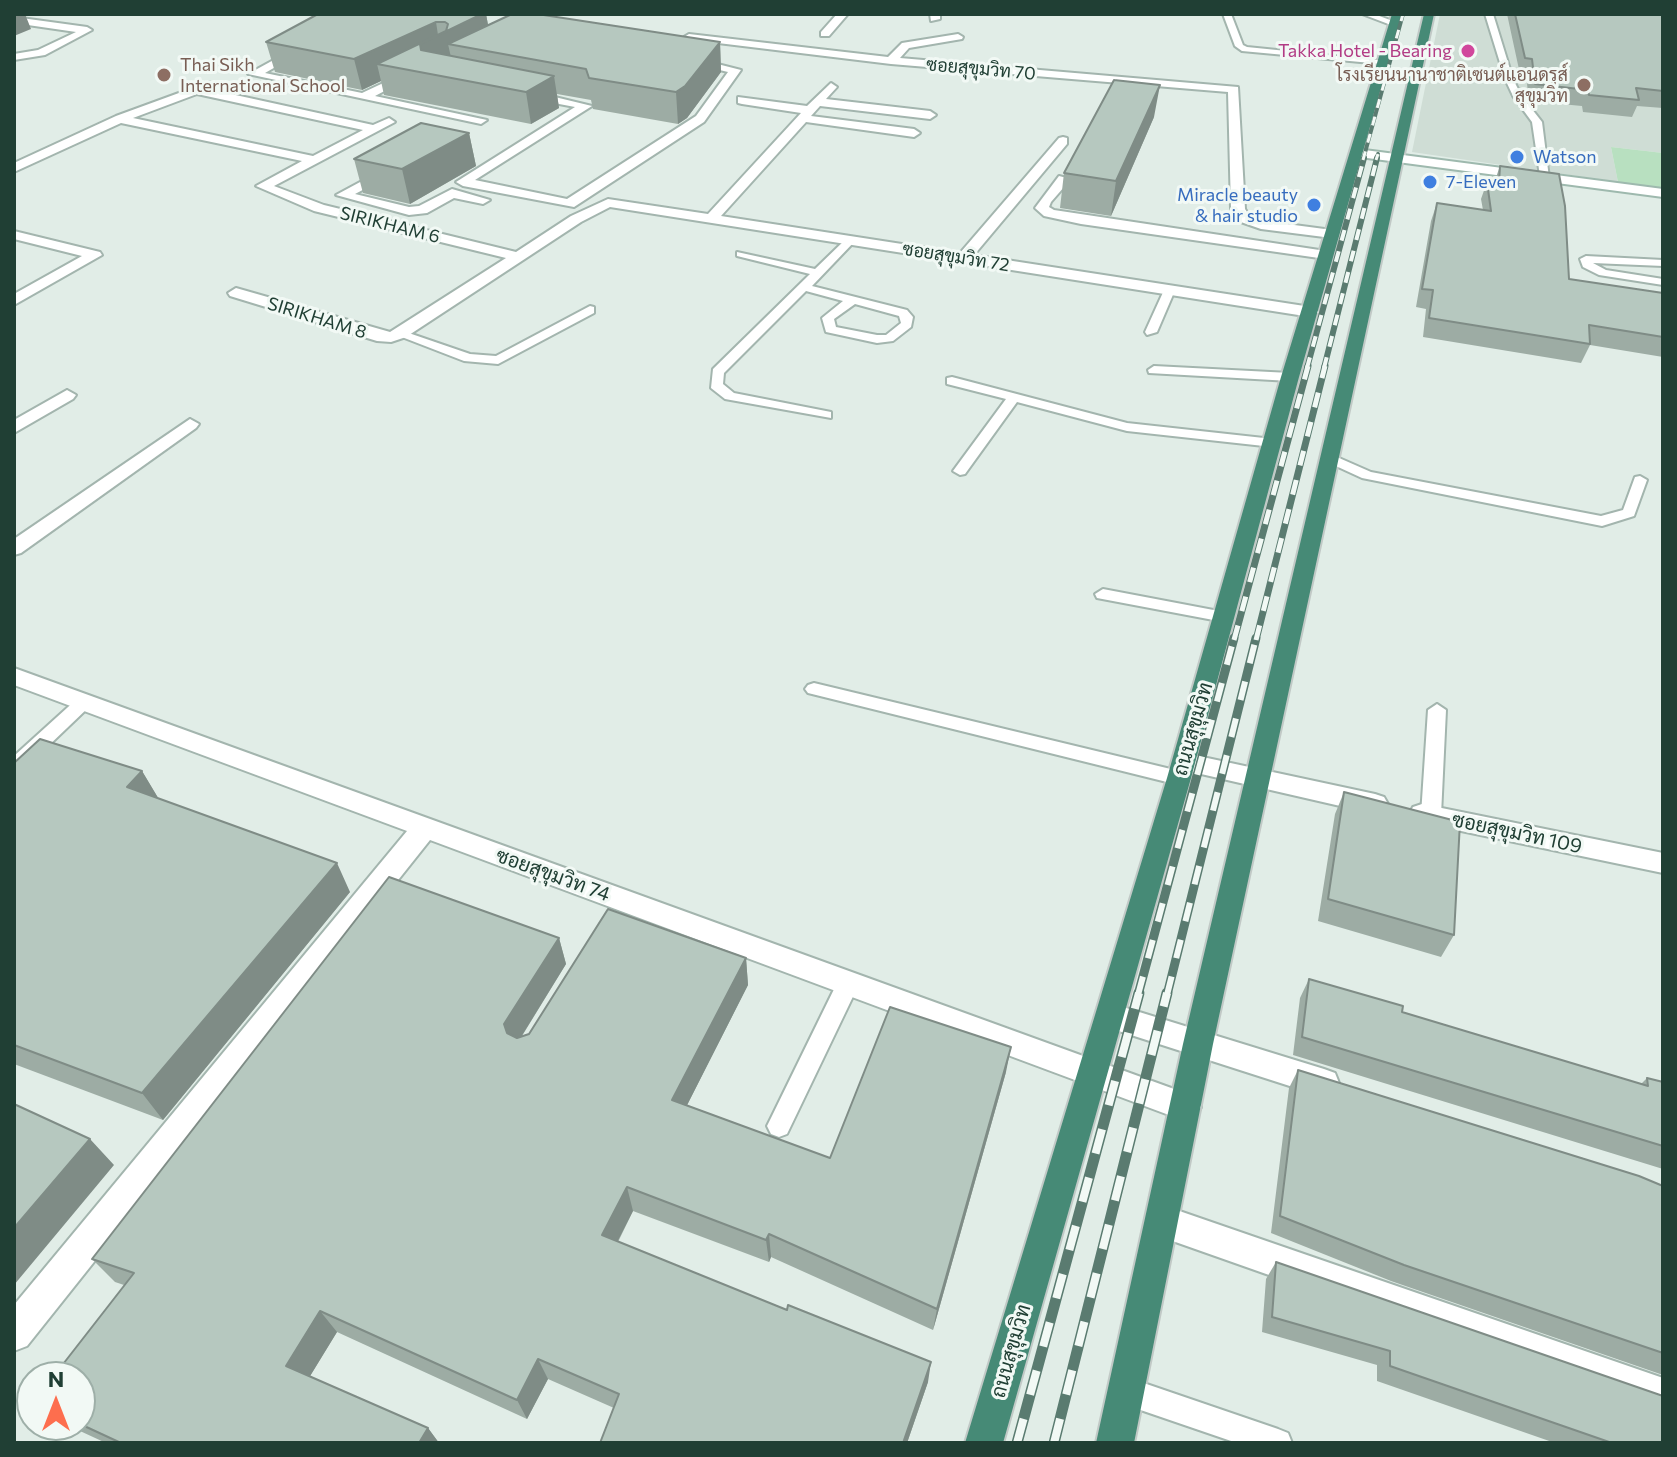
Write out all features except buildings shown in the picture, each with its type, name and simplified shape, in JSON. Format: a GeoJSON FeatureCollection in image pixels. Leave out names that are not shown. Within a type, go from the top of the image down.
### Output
{"type":"FeatureCollection","features":[{"type":"Feature","properties":{"kind":"highway"},"geometry":{"type":"LineString","coordinates":[[1115,1443],[1198,1044],[1429,14]]}},
{"type":"Feature","properties":{"kind":"highway","name":"ถนนสุขุมวิท"},"geometry":{"type":"LineString","coordinates":[[984,1443],[1182,770],[1290,377],[1396,19]]}},
{"type":"Feature","properties":{"kind":"street"},"geometry":{"type":"LineString","coordinates":[[18,20],[37,14]]}},
{"type":"Feature","properties":{"kind":"street"},"geometry":{"type":"LineString","coordinates":[[825,34],[843,14]]}},
{"type":"Feature","properties":{"kind":"street"},"geometry":{"type":"LineString","coordinates":[[14,57],[41,53],[87,30],[18,20]]}},
{"type":"Feature","properties":{"kind":"street"},"geometry":{"type":"LineString","coordinates":[[42,34],[62,25]]}},
{"type":"Feature","properties":{"kind":"street","name":"ซอยสุขุมวิท 70"},"geometry":{"type":"LineString","coordinates":[[676,35],[1155,88],[1234,89],[1238,209],[1243,218],[1261,225],[1332,234]]}},
{"type":"Feature","properties":{"kind":"street"},"geometry":{"type":"LineString","coordinates":[[891,61],[906,45],[958,37]]}},
{"type":"Feature","properties":{"kind":"street"},"geometry":{"type":"LineString","coordinates":[[312,42],[254,74],[481,120],[454,135]]}},
{"type":"Feature","properties":{"kind":"street"},"geometry":{"type":"LineString","coordinates":[[511,92],[586,106],[463,182],[562,204],[575,202],[700,119],[735,70],[682,59]]}},
{"type":"Feature","properties":{"kind":"street"},"geometry":{"type":"LineString","coordinates":[[363,97],[420,69]]}},
{"type":"Feature","properties":{"kind":"street"},"geometry":{"type":"LineString","coordinates":[[14,168],[120,119],[209,85]]}},
{"type":"Feature","properties":{"kind":"street"},"geometry":{"type":"LineString","coordinates":[[711,219],[831,87]]}},
{"type":"Feature","properties":{"kind":"street"},"geometry":{"type":"LineString","coordinates":[[195,90],[373,129]]}},
{"type":"Feature","properties":{"kind":"street"},"geometry":{"type":"LineString","coordinates":[[742,100],[808,110],[914,133]]}},
{"type":"Feature","properties":{"kind":"street"},"geometry":{"type":"LineString","coordinates":[[808,110],[930,115]]}},
{"type":"Feature","properties":{"kind":"street"},"geometry":{"type":"LineString","coordinates":[[120,119],[315,160],[389,122]]}},
{"type":"Feature","properties":{"kind":"street"},"geometry":{"type":"LineString","coordinates":[[964,258],[1063,141]]}},
{"type":"Feature","properties":{"kind":"street"},"geometry":{"type":"LineString","coordinates":[[1357,153],[1663,193]]}},
{"type":"Feature","properties":{"kind":"street","name":"SIRIKHAM 6"},"geometry":{"type":"LineString","coordinates":[[315,160],[263,186],[319,208],[520,257]]}},
{"type":"Feature","properties":{"kind":"street"},"geometry":{"type":"LineString","coordinates":[[400,164],[343,195],[409,211],[422,210],[452,193],[576,219]]}},
{"type":"Feature","properties":{"kind":"street"},"geometry":{"type":"LineString","coordinates":[[1064,179],[1045,201],[1042,208],[1049,213],[1326,255]]}},
{"type":"Feature","properties":{"kind":"street"},"geometry":{"type":"LineString","coordinates":[[501,203],[515,195]]}},
{"type":"Feature","properties":{"kind":"street","name":"ซอยสุขุมวิท 72"},"geometry":{"type":"LineString","coordinates":[[576,219],[602,204],[1311,312]]}},
{"type":"Feature","properties":{"kind":"street"},"geometry":{"type":"LineString","coordinates":[[400,334],[576,219]]}},
{"type":"Feature","properties":{"kind":"street"},"geometry":{"type":"LineString","coordinates":[[14,235],[95,255],[14,300]]}},
{"type":"Feature","properties":{"kind":"street"},"geometry":{"type":"LineString","coordinates":[[14,251],[37,239]]}},
{"type":"Feature","properties":{"kind":"street","name":"SIRIKHAM 8"},"geometry":{"type":"LineString","coordinates":[[236,293],[377,336],[400,334]]}},
{"type":"Feature","properties":{"kind":"street"},"geometry":{"type":"LineString","coordinates":[[14,428],[67,395]]}},
{"type":"Feature","properties":{"kind":"street"},"geometry":{"type":"LineString","coordinates":[[14,549],[190,424]]}},
{"type":"Feature","properties":{"kind":"street","name":"ซอยสุขุมวิท 74"},"geometry":{"type":"LineString","coordinates":[[14,676],[425,828],[617,907],[848,984],[1185,1107]]}},
{"type":"Feature","properties":{"kind":"street","name":"ซอยสุขุมวิท 109"},"geometry":{"type":"LineString","coordinates":[[1182,770],[1258,780],[1663,863]]}},
{"type":"Feature","properties":{"kind":"street"},"geometry":{"type":"LineString","coordinates":[[14,1333],[425,828]]}},
{"type":"Feature","properties":{"kind":"street"},"geometry":{"type":"LineString","coordinates":[[1110,1016],[1348,1090]]}},
{"type":"Feature","properties":{"kind":"street"},"geometry":{"type":"LineString","coordinates":[[1162,1221],[1663,1396]]}},
{"type":"Feature","properties":{"kind":"lane"},"geometry":{"type":"LineString","coordinates":[[1227,14],[1239,46],[1245,49],[1382,61]]}},
{"type":"Feature","properties":{"kind":"lane"},"geometry":{"type":"LineString","coordinates":[[1366,14],[1396,19]]}},
{"type":"Feature","properties":{"kind":"lane"},"geometry":{"type":"LineString","coordinates":[[1489,14],[1513,87],[1537,122],[1545,176]]}},
{"type":"Feature","properties":{"kind":"lane"},"geometry":{"type":"LineString","coordinates":[[826,415],[730,396],[716,385],[718,372],[850,241]]}},
{"type":"Feature","properties":{"kind":"lane"},"geometry":{"type":"LineString","coordinates":[[741,254],[818,273]]}},
{"type":"Feature","properties":{"kind":"lane"},"geometry":{"type":"LineString","coordinates":[[1663,263],[1586,259],[1589,267],[1603,273],[1663,282]]}},
{"type":"Feature","properties":{"kind":"lane"},"geometry":{"type":"LineString","coordinates":[[803,287],[903,313],[907,324],[889,338],[877,339],[830,329],[828,318],[851,301]]}},
{"type":"Feature","properties":{"kind":"lane"},"geometry":{"type":"LineString","coordinates":[[1151,332],[1169,290]]}},
{"type":"Feature","properties":{"kind":"lane"},"geometry":{"type":"LineString","coordinates":[[400,334],[468,358],[498,360],[590,310]]}},
{"type":"Feature","properties":{"kind":"lane"},"geometry":{"type":"LineString","coordinates":[[1154,370],[1290,377]]}},
{"type":"Feature","properties":{"kind":"lane"},"geometry":{"type":"LineString","coordinates":[[952,381],[1127,427],[1273,443]]}},
{"type":"Feature","properties":{"kind":"lane"},"geometry":{"type":"LineString","coordinates":[[960,471],[1014,397]]}},
{"type":"Feature","properties":{"kind":"lane"},"geometry":{"type":"LineString","coordinates":[[1330,458],[1379,478],[1602,521],[1629,513],[1640,480]]}},
{"type":"Feature","properties":{"kind":"lane"},"geometry":{"type":"LineString","coordinates":[[1103,594],[1224,617]]}},
{"type":"Feature","properties":{"kind":"lane"},"geometry":{"type":"LineString","coordinates":[[814,689],[1182,770]]}},
{"type":"Feature","properties":{"kind":"lane"},"geometry":{"type":"LineString","coordinates":[[14,767],[84,702]]}},
{"type":"Feature","properties":{"kind":"lane"},"geometry":{"type":"LineString","coordinates":[[1431,815],[1437,710]]}},
{"type":"Feature","properties":{"kind":"lane"},"geometry":{"type":"LineString","coordinates":[[779,1126],[848,984]]}},
{"type":"Feature","properties":{"kind":"lane"},"geometry":{"type":"LineString","coordinates":[[1126,1391],[1278,1443]]}},
{"type":"Feature","properties":{"kind":"shaded area","name":"โรงเรียนนานาชาติเซนต์แอนดรูส์ สุขุมวิท"},"geometry":{"type":"Polygon","coordinates":[[[1440,14],[1649,14],[1663,34],[1663,153],[1611,147],[1618,182],[1412,152],[1440,14]]]}},
{"type":"Feature","properties":{"kind":"green space"},"geometry":{"type":"Polygon","coordinates":[[[1611,147],[1663,153],[1663,189],[1618,182],[1611,147]]]}},
{"type":"Feature","properties":{"kind":"railway"},"geometry":{"type":"LineString","coordinates":[[1363,160],[1403,14]]}},
{"type":"Feature","properties":{"kind":"railway"},"geometry":{"type":"LineString","coordinates":[[1376,160],[1378,154]]}},
{"type":"Feature","properties":{"kind":"railway"},"geometry":{"type":"LineString","coordinates":[[1307,368],[1364,158]]}},
{"type":"Feature","properties":{"kind":"railway"},"geometry":{"type":"LineString","coordinates":[[1324,368],[1377,158]]}},
{"type":"Feature","properties":{"kind":"railway"},"geometry":{"type":"LineString","coordinates":[[1234,640],[1308,366]]}},
{"type":"Feature","properties":{"kind":"railway"},"geometry":{"type":"LineString","coordinates":[[1256,640],[1325,366]]}},
{"type":"Feature","properties":{"kind":"railway"},"geometry":{"type":"LineString","coordinates":[[1138,995],[1234,638]]}},
{"type":"Feature","properties":{"kind":"railway"},"geometry":{"type":"LineString","coordinates":[[1167,995],[1256,638]]}},
{"type":"Feature","properties":{"kind":"railway"},"geometry":{"type":"LineString","coordinates":[[1017,1443],[1139,993]]}},
{"type":"Feature","properties":{"kind":"railway"},"geometry":{"type":"LineString","coordinates":[[1054,1443],[1167,993]]}},
{"type":"Feature","properties":{"kind":"place","name":"Takka Hotel - Bearing"},"geometry":{"type":"Point","coordinates":[1468,51]}},
{"type":"Feature","properties":{"kind":"place","name":"Thai Sikh International School"},"geometry":{"type":"Point","coordinates":[164,75]}},
{"type":"Feature","properties":{"kind":"place","name":"โรงเรียนนานาชาติเซนต์แอนดรูส์ สุขุมวิท"},"geometry":{"type":"Point","coordinates":[1584,85]}},
{"type":"Feature","properties":{"kind":"place","name":"Watson"},"geometry":{"type":"Point","coordinates":[1517,157]}},
{"type":"Feature","properties":{"kind":"place","name":"7-Eleven"},"geometry":{"type":"Point","coordinates":[1430,182]}},
{"type":"Feature","properties":{"kind":"place","name":"Miracle beauty & hair studio"},"geometry":{"type":"Point","coordinates":[1314,205]}}]}
